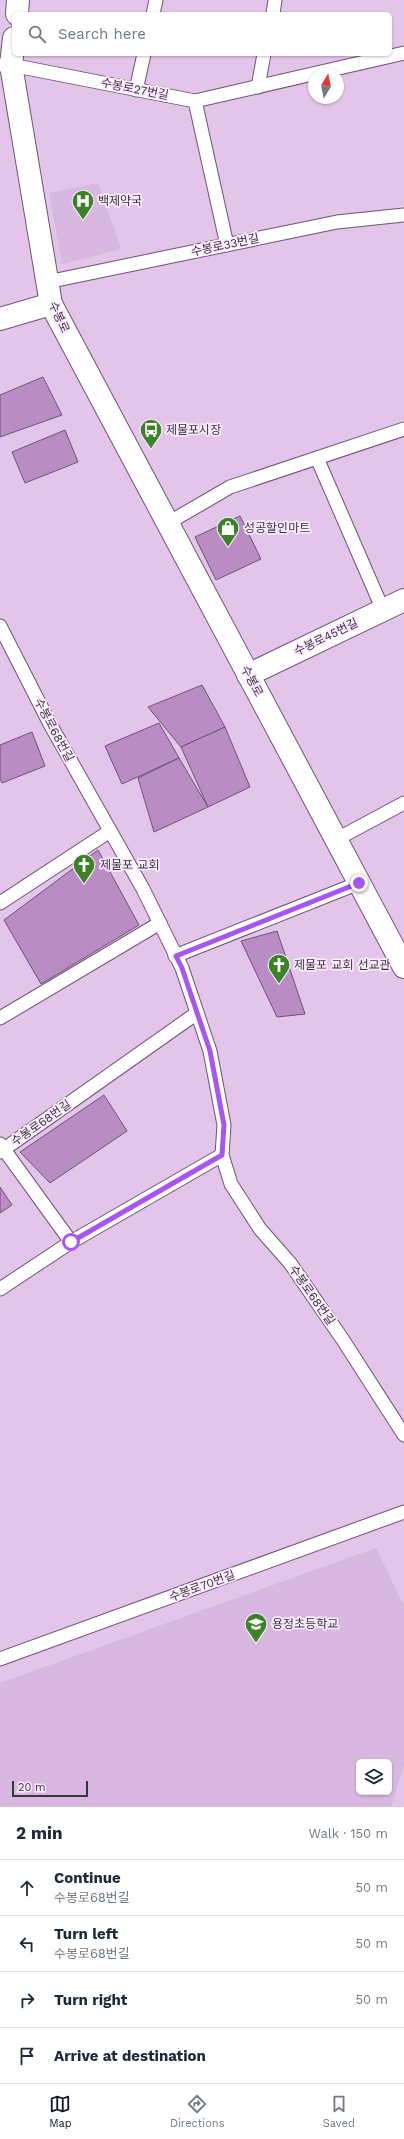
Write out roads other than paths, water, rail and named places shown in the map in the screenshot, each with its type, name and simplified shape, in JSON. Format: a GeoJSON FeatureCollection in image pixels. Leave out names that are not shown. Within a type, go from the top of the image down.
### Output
{"type":"FeatureCollection","features":[{"type":"Feature","properties":{"kind":"street"},"geometry":{"type":"LineString","coordinates":[[17,12],[18,0]]}},
{"type":"Feature","properties":{"kind":"street","name":"수봉로"},"geometry":{"type":"LineString","coordinates":[[12,45],[6,65],[51,304],[404,966]]}},
{"type":"Feature","properties":{"kind":"street"},"geometry":{"type":"LineString","coordinates":[[0,319],[51,304]]}},
{"type":"Feature","properties":{"kind":"street","name":"수봉로45번길"},"geometry":{"type":"LineString","coordinates":[[248,675],[404,600]]}},
{"type":"Feature","properties":{"kind":"lane"},"geometry":{"type":"LineString","coordinates":[[153,12],[156,0]]}},
{"type":"Feature","properties":{"kind":"lane"},"geometry":{"type":"LineString","coordinates":[[273,12],[276,0]]}},
{"type":"Feature","properties":{"kind":"lane","name":"수봉로27번길"},"geometry":{"type":"LineString","coordinates":[[392,56],[404,53]]}},
{"type":"Feature","properties":{"kind":"lane"},"geometry":{"type":"LineString","coordinates":[[136,90],[144,56]]}},
{"type":"Feature","properties":{"kind":"lane"},"geometry":{"type":"LineString","coordinates":[[258,87],[264,56]]}},
{"type":"Feature","properties":{"kind":"lane","name":"수봉로27번길"},"geometry":{"type":"LineString","coordinates":[[6,65],[195,101],[391,56]]}},
{"type":"Feature","properties":{"kind":"lane"},"geometry":{"type":"LineString","coordinates":[[195,101],[227,245]]}},
{"type":"Feature","properties":{"kind":"lane","name":"수봉로33번길"},"geometry":{"type":"LineString","coordinates":[[47,282],[337,222],[404,215]]}},
{"type":"Feature","properties":{"kind":"lane"},"geometry":{"type":"LineString","coordinates":[[168,523],[230,487],[404,429]]}},
{"type":"Feature","properties":{"kind":"lane"},"geometry":{"type":"LineString","coordinates":[[317,458],[383,610]]}},
{"type":"Feature","properties":{"kind":"lane","name":"수봉로68번길"},"geometry":{"type":"LineString","coordinates":[[0,626],[50,724],[110,832],[144,889],[182,968],[210,1051],[224,1125],[222,1155],[231,1184],[260,1229],[290,1263],[343,1340],[404,1435]]}},
{"type":"Feature","properties":{"kind":"lane"},"geometry":{"type":"LineString","coordinates":[[336,839],[404,803]]}},
{"type":"Feature","properties":{"kind":"lane"},"geometry":{"type":"LineString","coordinates":[[3,901],[110,832]]}},
{"type":"Feature","properties":{"kind":"lane"},"geometry":{"type":"LineString","coordinates":[[176,956],[359,883]]}},
{"type":"Feature","properties":{"kind":"lane"},"geometry":{"type":"LineString","coordinates":[[0,1018],[160,923]]}},
{"type":"Feature","properties":{"kind":"lane","name":"수봉로68번길"},"geometry":{"type":"LineString","coordinates":[[1,1148],[197,1013]]}},
{"type":"Feature","properties":{"kind":"lane"},"geometry":{"type":"LineString","coordinates":[[1,1148],[71,1242]]}},
{"type":"Feature","properties":{"kind":"lane"},"geometry":{"type":"LineString","coordinates":[[0,1289],[71,1242],[222,1155]]}},
{"type":"Feature","properties":{"kind":"lane","name":"수봉로70번길"},"geometry":{"type":"LineString","coordinates":[[0,1659],[404,1512]]}},
{"type":"Feature","properties":{"kind":"place","name":"백제약국"},"geometry":{"type":"Point","coordinates":[83,220]}},
{"type":"Feature","properties":{"kind":"place","name":"제물포시장"},"geometry":{"type":"Point","coordinates":[151,450]}},
{"type":"Feature","properties":{"kind":"place","name":"성공할인마트"},"geometry":{"type":"Point","coordinates":[228,548]}},
{"type":"Feature","properties":{"kind":"place","name":"제물포 교회"},"geometry":{"type":"Point","coordinates":[84,884]}},
{"type":"Feature","properties":{"kind":"place","name":"제물포 교회 선교관"},"geometry":{"type":"Point","coordinates":[279,984]}},
{"type":"Feature","properties":{"kind":"place","name":"용정초등학교"},"geometry":{"type":"Point","coordinates":[256,1644]}}]}
